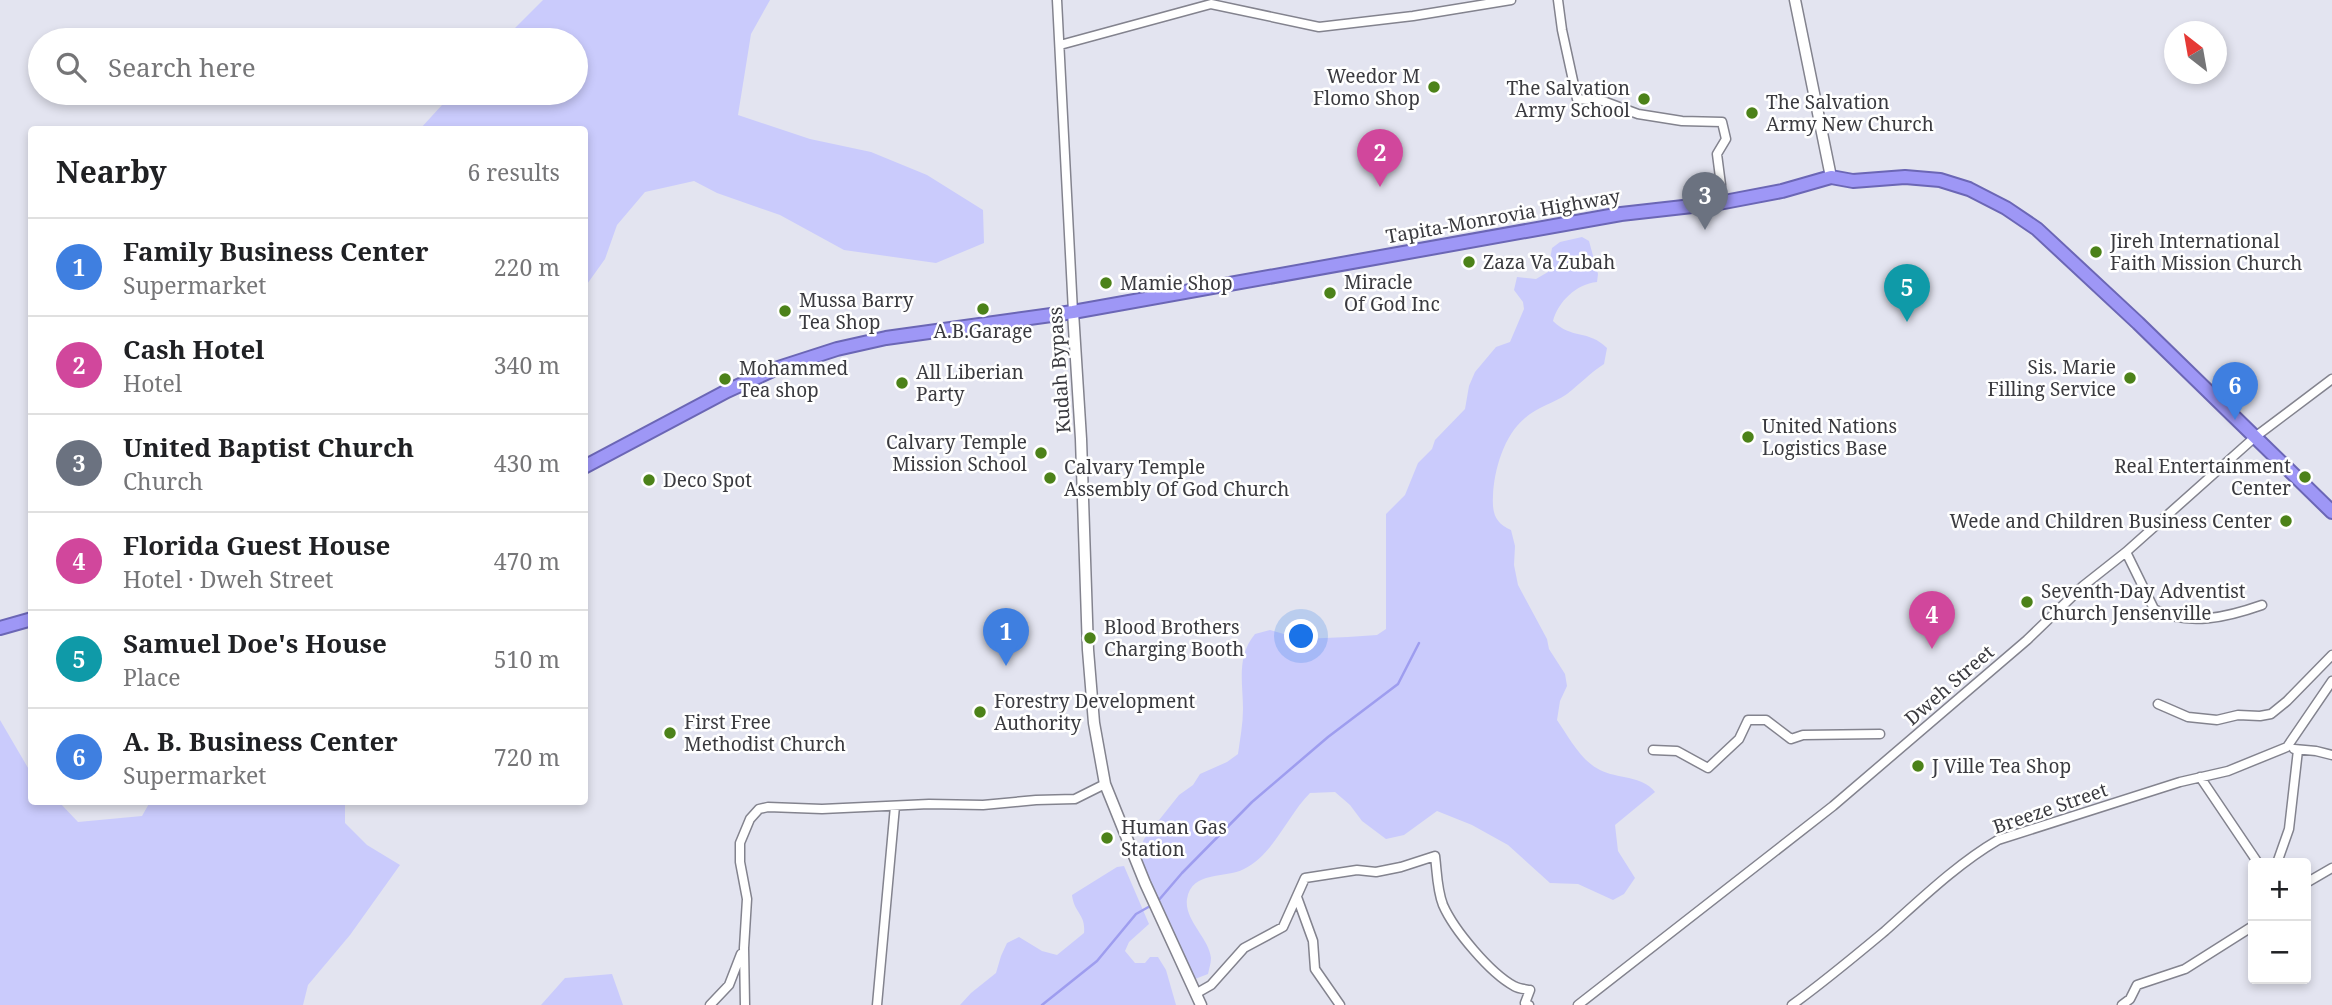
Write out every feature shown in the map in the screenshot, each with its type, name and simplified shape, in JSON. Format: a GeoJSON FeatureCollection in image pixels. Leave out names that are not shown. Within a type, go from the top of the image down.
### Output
{"type":"FeatureCollection","features":[{"type":"Feature","properties":{"kind":"highway","name":"Tapita-Monrovia Highway"},"geometry":{"type":"LineString","coordinates":[[588,465],[775,369],[837,349],[886,338],[1073,312],[1525,229],[1620,214],[1719,203],[1782,191],[1831,177],[1853,181],[1905,177],[1940,180],[1969,189],[2007,208],[2055,245],[2332,512]]}},
{"type":"Feature","properties":{"kind":"highway"},"geometry":{"type":"LineString","coordinates":[[0,628],[28,621]]}},
{"type":"Feature","properties":{"kind":"street","name":"Kudah Bypass"},"geometry":{"type":"LineString","coordinates":[[1056,0],[1082,439],[1089,674],[1094,723],[1105,784],[1153,901],[1201,1005]]}},
{"type":"Feature","properties":{"kind":"street"},"geometry":{"type":"LineString","coordinates":[[1060,46],[1211,5],[1319,27],[1511,0]]}},
{"type":"Feature","properties":{"kind":"street"},"geometry":{"type":"LineString","coordinates":[[1558,0],[1577,99],[1603,101],[1638,114],[1682,121],[1722,122],[1726,139],[1717,154],[1721,185],[1719,203]]}},
{"type":"Feature","properties":{"kind":"street"},"geometry":{"type":"LineString","coordinates":[[1795,0],[1831,177]]}},
{"type":"Feature","properties":{"kind":"street","name":"Dweh Street"},"geometry":{"type":"LineString","coordinates":[[1578,1005],[1833,806],[2027,640],[2083,586],[2126,552],[2255,437],[2332,379]]}},
{"type":"Feature","properties":{"kind":"street"},"geometry":{"type":"LineString","coordinates":[[2126,552],[2154,609],[2161,613],[2188,618],[2218,619],[2262,605]]}},
{"type":"Feature","properties":{"kind":"street"},"geometry":{"type":"LineString","coordinates":[[2158,704],[2188,717],[2217,720],[2238,715],[2271,714],[2332,655]]}},
{"type":"Feature","properties":{"kind":"street"},"geometry":{"type":"LineString","coordinates":[[2332,681],[2287,747],[2332,755]]}},
{"type":"Feature","properties":{"kind":"street"},"geometry":{"type":"LineString","coordinates":[[1653,750],[1677,751],[1708,768],[1739,739],[1748,720],[1766,720],[1791,739],[1803,735],[1880,734]]}},
{"type":"Feature","properties":{"kind":"street","name":"Breeze Street"},"geometry":{"type":"LineString","coordinates":[[1792,1005],[1931,890],[1998,839],[2179,782],[2228,771],[2287,747]]}},
{"type":"Feature","properties":{"kind":"street"},"geometry":{"type":"LineString","coordinates":[[2279,858],[2289,830],[2298,750]]}},
{"type":"Feature","properties":{"kind":"street"},"geometry":{"type":"LineString","coordinates":[[2200,777],[2255,858]]}},
{"type":"Feature","properties":{"kind":"street"},"geometry":{"type":"LineString","coordinates":[[745,1005],[747,899],[740,862],[740,844],[750,819],[759,809],[983,805],[1075,799],[1105,784]]}},
{"type":"Feature","properties":{"kind":"street"},"geometry":{"type":"LineString","coordinates":[[877,1005],[895,806]]}},
{"type":"Feature","properties":{"kind":"street"},"geometry":{"type":"LineString","coordinates":[[1197,993],[1211,985],[1244,948],[1283,927],[1305,878],[1357,870],[1376,872],[1435,856],[1443,903],[1452,921],[1473,948],[1499,974],[1516,988],[1530,990],[1525,1003],[1529,1005]]}},
{"type":"Feature","properties":{"kind":"street"},"geometry":{"type":"LineString","coordinates":[[2311,880],[2332,868]]}},
{"type":"Feature","properties":{"kind":"street"},"geometry":{"type":"LineString","coordinates":[[1297,897],[1314,941],[1315,968],[1340,1005]]}},
{"type":"Feature","properties":{"kind":"street"},"geometry":{"type":"LineString","coordinates":[[2122,1005],[2130,999],[2137,985],[2185,969],[2248,929]]}},
{"type":"Feature","properties":{"kind":"street"},"geometry":{"type":"LineString","coordinates":[[710,1005],[729,985],[744,948]]}},
{"type":"Feature","properties":{"kind":"shaded area"},"geometry":{"type":"Polygon","coordinates":[[[543,0],[770,0],[751,34],[738,115],[810,139],[871,152],[927,175],[983,210],[984,243],[936,263],[844,250],[780,215],[717,193],[694,181],[645,192],[617,225],[605,259],[588,283],[588,126],[423,126],[442,105],[588,105],[588,28],[515,28],[543,0]]]}},
{"type":"Feature","properties":{"kind":"shaded area"},"geometry":{"type":"Polygon","coordinates":[[[1582,237],[1589,241],[1598,274],[1597,282],[1582,286],[1569,295],[1559,307],[1553,321],[1567,331],[1600,342],[1607,348],[1604,364],[1567,394],[1525,418],[1511,434],[1498,464],[1493,508],[1498,521],[1511,530],[1518,585],[1547,639],[1549,649],[1565,674],[1567,686],[1560,701],[1557,720],[1576,748],[1593,766],[1607,773],[1636,780],[1655,792],[1615,825],[1618,851],[1635,878],[1624,894],[1613,900],[1578,884],[1550,883],[1508,845],[1472,825],[1437,811],[1404,835],[1386,839],[1362,821],[1350,805],[1335,792],[1310,793],[1255,862],[1236,872],[1202,879],[1190,890],[1187,899],[1189,914],[1206,943],[1211,958],[1208,974],[1195,979],[1186,971],[1137,857],[1144,839],[1179,795],[1193,785],[1200,774],[1238,754],[1243,715],[1243,661],[1255,634],[1270,630],[1301,639],[1377,635],[1386,629],[1386,514],[1405,495],[1418,463],[1432,449],[1435,440],[1465,409],[1469,386],[1475,372],[1496,347],[1510,342],[1524,309],[1523,302],[1514,290],[1517,277],[1536,279],[1548,272],[1552,248],[1560,242],[1582,237]]]}},
{"type":"Feature","properties":{"kind":"shaded area"},"geometry":{"type":"Polygon","coordinates":[[[0,720],[28,768],[28,805],[62,805],[78,822],[142,816],[148,805],[345,805],[345,823],[367,845],[400,865],[350,935],[308,985],[303,1005],[0,1005],[0,720]]]}},
{"type":"Feature","properties":{"kind":"shaded area"},"geometry":{"type":"Polygon","coordinates":[[[1124,866],[1149,924],[1129,942],[1125,951],[1135,963],[1145,963],[1150,957],[1158,957],[1166,970],[1176,1005],[960,1005],[996,973],[1007,943],[1019,937],[1042,951],[1057,955],[1084,933],[1083,922],[1072,895],[1117,867],[1124,866]]]}},
{"type":"Feature","properties":{"kind":"shaded area"},"geometry":{"type":"Polygon","coordinates":[[[612,974],[623,1005],[541,1005],[565,978],[612,974]]]}},
{"type":"Feature","properties":{"kind":"waterway"},"geometry":{"type":"LineString","coordinates":[[1158,901],[1252,802],[1328,737],[1398,684],[1419,643]]}},
{"type":"Feature","properties":{"kind":"waterway"},"geometry":{"type":"LineString","coordinates":[[1042,1005],[1097,961],[1136,914],[1152,905]]}},
{"type":"Feature","properties":{"kind":"place","name":"Weedor M Flomo Shop"},"geometry":{"type":"Point","coordinates":[1434,87]}},
{"type":"Feature","properties":{"kind":"place","name":"The Salvation Army School"},"geometry":{"type":"Point","coordinates":[1644,99]}},
{"type":"Feature","properties":{"kind":"place","name":"The Salvation Army New Church"},"geometry":{"type":"Point","coordinates":[1752,113]}},
{"type":"Feature","properties":{"kind":"place","name":"Cash Hotel"},"geometry":{"type":"Point","coordinates":[1380,187]}},
{"type":"Feature","properties":{"kind":"place","name":"United Baptist Church"},"geometry":{"type":"Point","coordinates":[1705,230]}},
{"type":"Feature","properties":{"kind":"place","name":"Jireh International Faith Mission Church"},"geometry":{"type":"Point","coordinates":[2096,252]}},
{"type":"Feature","properties":{"kind":"place","name":"Zaza Va Zubah"},"geometry":{"type":"Point","coordinates":[1469,262]}},
{"type":"Feature","properties":{"kind":"place","name":"Mamie Shop"},"geometry":{"type":"Point","coordinates":[1106,283]}},
{"type":"Feature","properties":{"kind":"place","name":"Miracle Of God Inc"},"geometry":{"type":"Point","coordinates":[1330,293]}},
{"type":"Feature","properties":{"kind":"place","name":"A.B.Garage"},"geometry":{"type":"Point","coordinates":[983,309]}},
{"type":"Feature","properties":{"kind":"place","name":"Mussa Barry Tea Shop"},"geometry":{"type":"Point","coordinates":[785,311]}},
{"type":"Feature","properties":{"kind":"place","name":"Samuel Doe's House"},"geometry":{"type":"Point","coordinates":[1907,322]}},
{"type":"Feature","properties":{"kind":"place","name":"Sis. Marie Filling Service"},"geometry":{"type":"Point","coordinates":[2130,378]}},
{"type":"Feature","properties":{"kind":"place","name":"Mohammed Tea shop"},"geometry":{"type":"Point","coordinates":[725,379]}},
{"type":"Feature","properties":{"kind":"place","name":"All Liberian Party"},"geometry":{"type":"Point","coordinates":[902,383]}},
{"type":"Feature","properties":{"kind":"place","name":"A. B. Business Center"},"geometry":{"type":"Point","coordinates":[2235,420]}},
{"type":"Feature","properties":{"kind":"place","name":"United Nations Logistics Base"},"geometry":{"type":"Point","coordinates":[1748,437]}},
{"type":"Feature","properties":{"kind":"place","name":"Calvary Temple Mission School"},"geometry":{"type":"Point","coordinates":[1041,453]}},
{"type":"Feature","properties":{"kind":"place","name":"Real Entertainment Center"},"geometry":{"type":"Point","coordinates":[2305,477]}},
{"type":"Feature","properties":{"kind":"place","name":"Calvary Temple Assembly Of God Church"},"geometry":{"type":"Point","coordinates":[1050,478]}},
{"type":"Feature","properties":{"kind":"place","name":"Deco Spot"},"geometry":{"type":"Point","coordinates":[649,480]}},
{"type":"Feature","properties":{"kind":"place","name":"Wede and Children Business Center"},"geometry":{"type":"Point","coordinates":[2286,521]}},
{"type":"Feature","properties":{"kind":"place","name":"Seventh-Day Adventist Church Jensenville"},"geometry":{"type":"Point","coordinates":[2027,602]}},
{"type":"Feature","properties":{"kind":"place","name":"Blood Brothers Charging Booth"},"geometry":{"type":"Point","coordinates":[1090,638]}},
{"type":"Feature","properties":{"kind":"place","name":"Florida Guest House"},"geometry":{"type":"Point","coordinates":[1932,649]}},
{"type":"Feature","properties":{"kind":"place","name":"Family Business Center"},"geometry":{"type":"Point","coordinates":[1006,666]}},
{"type":"Feature","properties":{"kind":"place","name":"Forestry Development Authority"},"geometry":{"type":"Point","coordinates":[980,712]}},
{"type":"Feature","properties":{"kind":"place","name":"First Free Methodist Church"},"geometry":{"type":"Point","coordinates":[670,733]}},
{"type":"Feature","properties":{"kind":"place","name":"J Ville Tea Shop"},"geometry":{"type":"Point","coordinates":[1918,766]}},
{"type":"Feature","properties":{"kind":"place","name":"Human Gas Station"},"geometry":{"type":"Point","coordinates":[1107,838]}}]}
